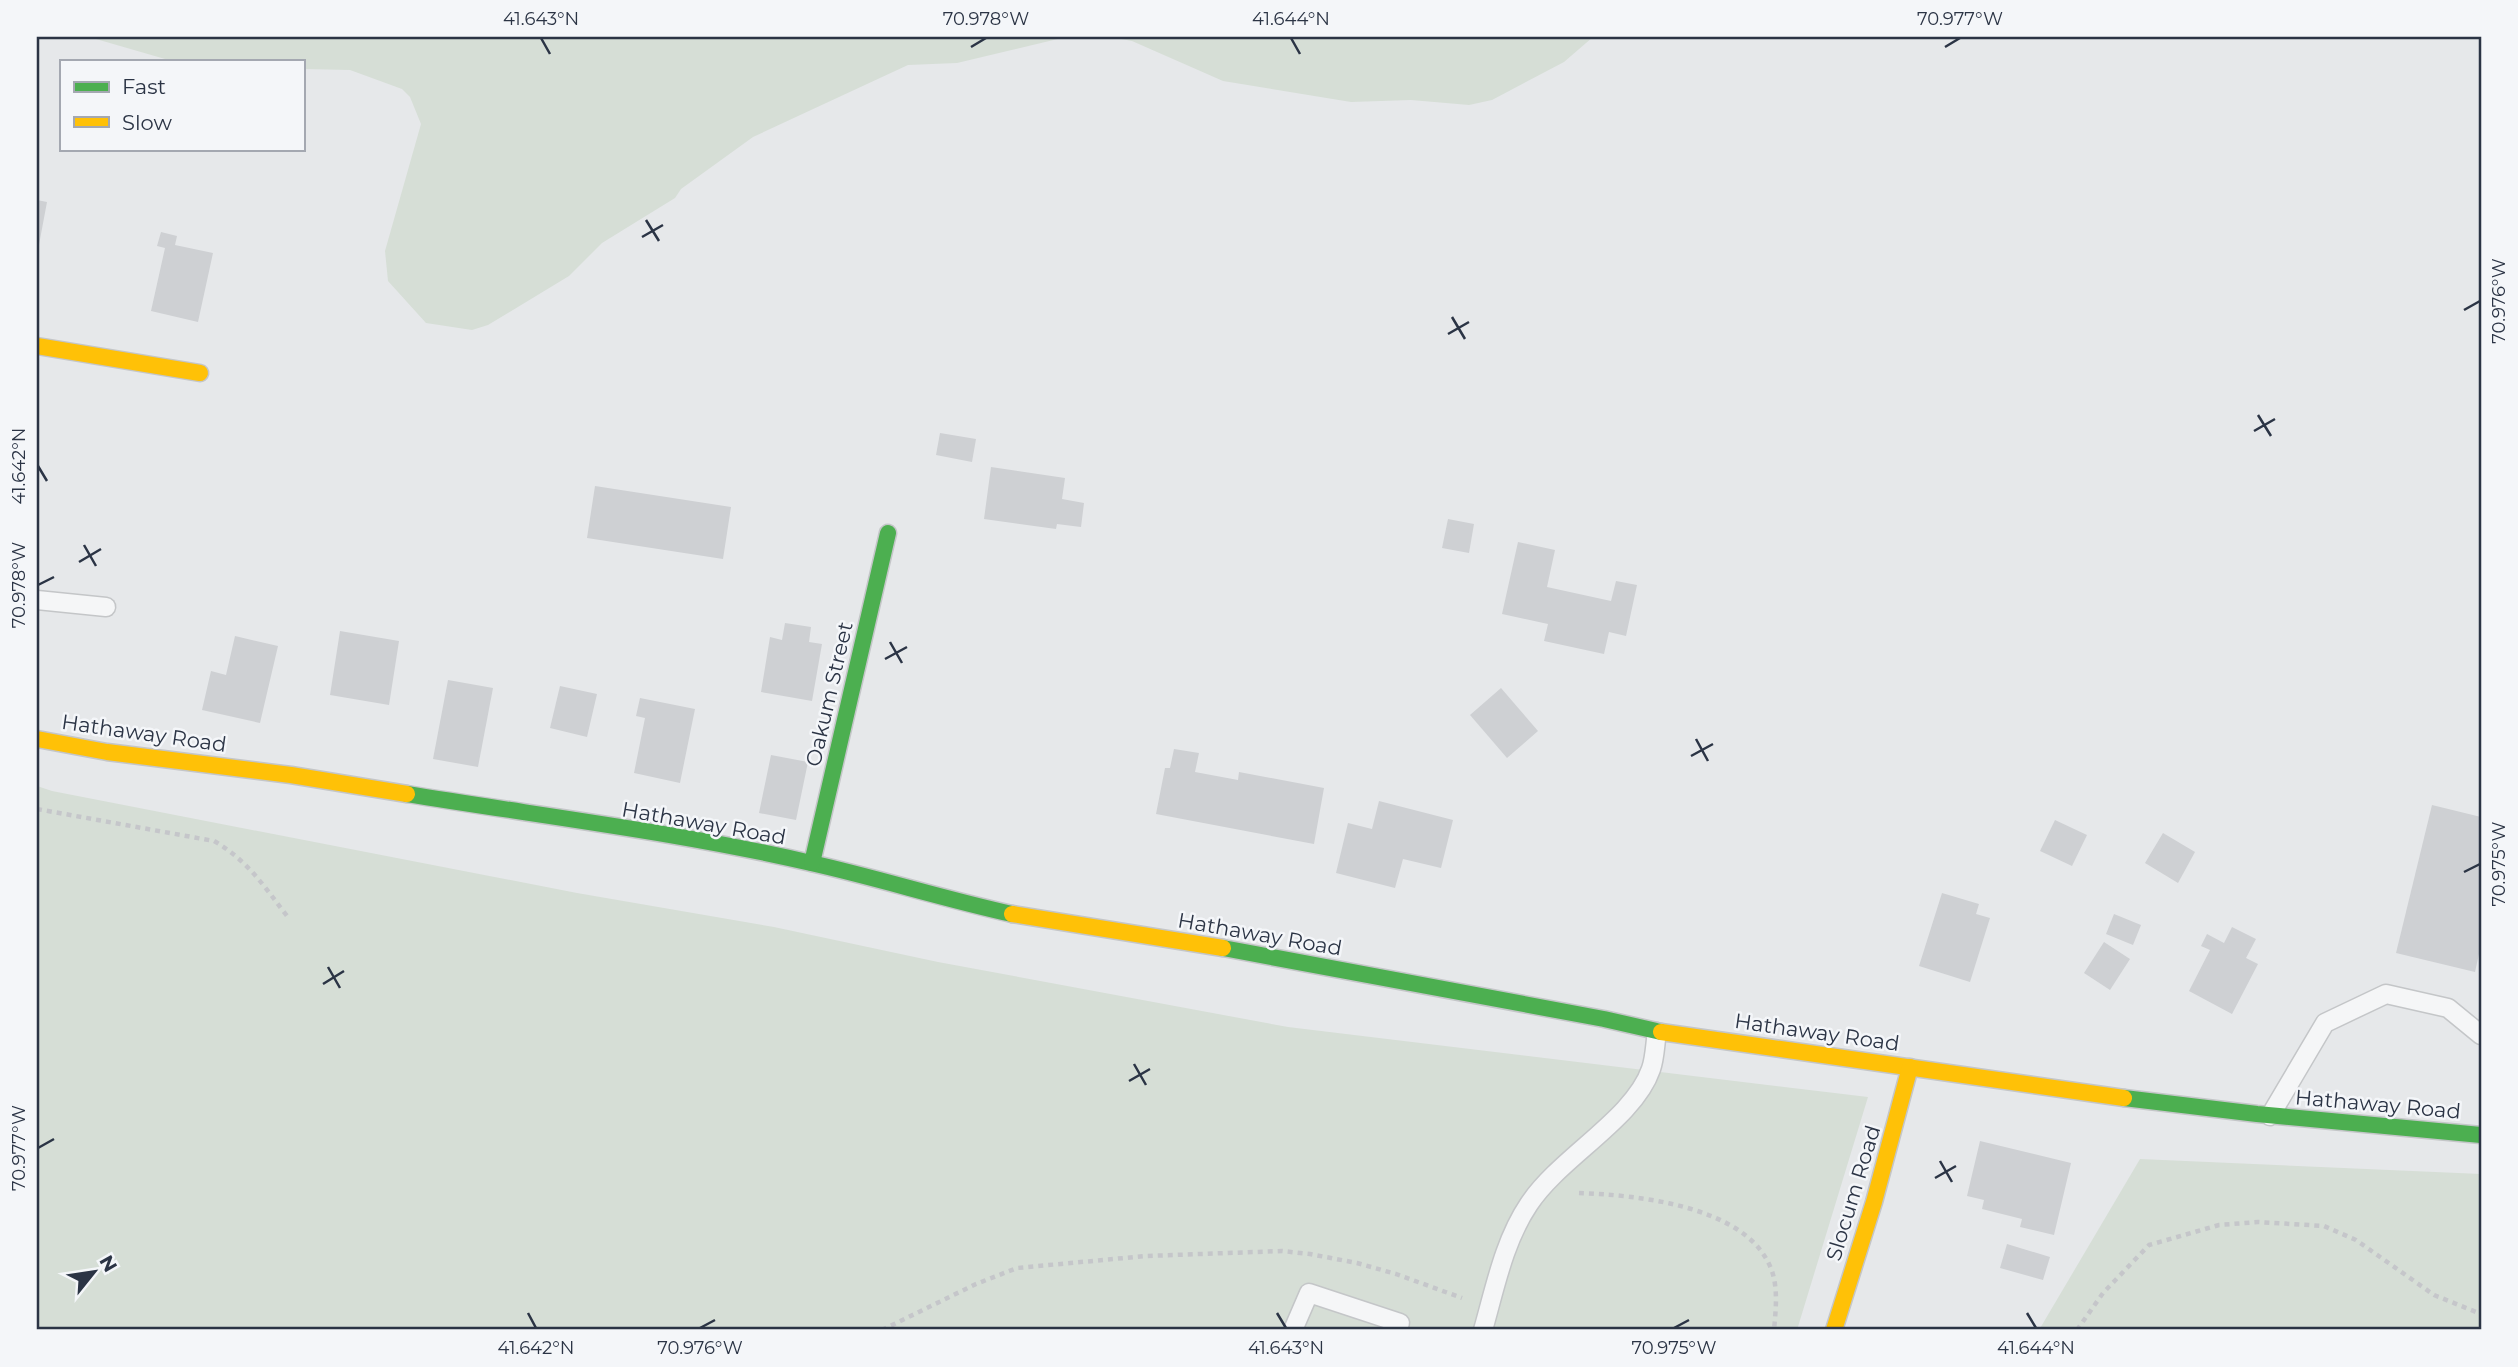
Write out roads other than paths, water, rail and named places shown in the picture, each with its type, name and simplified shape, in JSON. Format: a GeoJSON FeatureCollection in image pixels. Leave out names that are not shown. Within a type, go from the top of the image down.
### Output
{"type":"FeatureCollection","features":[{"type":"Feature","properties":{"kind":"main road"},"geometry":{"type":"LineString","coordinates":[[37,346],[200,373]]}},
{"type":"Feature","properties":{"kind":"main road","name":"Oakum Street"},"geometry":{"type":"LineString","coordinates":[[812,863],[888,533]]}},
{"type":"Feature","properties":{"kind":"main road","name":"Hathaway Road"},"geometry":{"type":"LineString","coordinates":[[37,738],[107,752],[291,775],[728,846],[812,863],[937,898],[1032,918],[1200,944],[1604,1019],[1657,1032],[2086,1094],[2481,1135]]}},
{"type":"Feature","properties":{"kind":"main road","name":"Slocum Road"},"geometry":{"type":"LineString","coordinates":[[1834,1330],[1874,1202],[1910,1067]]}},
{"type":"Feature","properties":{"kind":"lane"},"geometry":{"type":"LineString","coordinates":[[37,600],[106,607]]}},
{"type":"Feature","properties":{"kind":"lane"},"geometry":{"type":"LineString","coordinates":[[2270,1115],[2325,1023],[2386,994],[2448,1008],[2481,1035]]}},
{"type":"Feature","properties":{"kind":"lane"},"geometry":{"type":"LineString","coordinates":[[1483,1330],[1509,1242],[1529,1204],[1568,1160],[1628,1106],[1651,1068],[1657,1032]]}},
{"type":"Feature","properties":{"kind":"lane"},"geometry":{"type":"LineString","coordinates":[[1293,1330],[1309,1293],[1399,1323],[1396,1330]]}}]}
